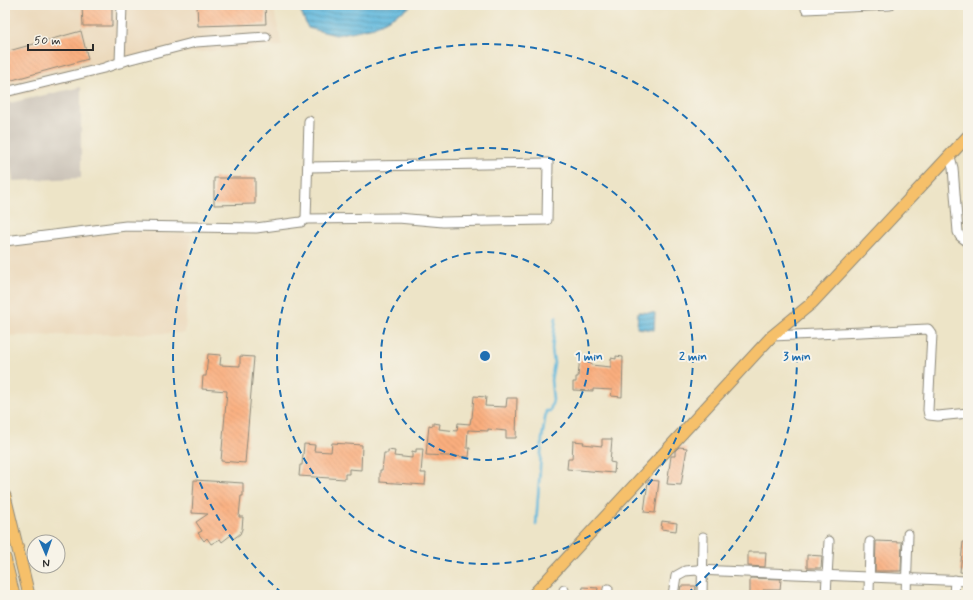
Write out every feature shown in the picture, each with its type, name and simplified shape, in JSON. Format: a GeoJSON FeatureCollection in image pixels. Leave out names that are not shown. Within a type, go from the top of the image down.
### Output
{"type":"FeatureCollection","features":[{"type":"Feature","properties":{"kind":"main road"},"geometry":{"type":"LineString","coordinates":[[533,595],[772,336],[812,303],[968,136]]}},
{"type":"Feature","properties":{"kind":"main road"},"geometry":{"type":"LineString","coordinates":[[5,496],[29,595]]}},
{"type":"Feature","properties":{"kind":"main road"},"geometry":{"type":"LineString","coordinates":[[5,558],[14,595]]}},
{"type":"Feature","properties":{"kind":"street"},"geometry":{"type":"LineString","coordinates":[[120,63],[122,5]]}},
{"type":"Feature","properties":{"kind":"street"},"geometry":{"type":"LineString","coordinates":[[806,5],[806,9],[890,5]]}},
{"type":"Feature","properties":{"kind":"street"},"geometry":{"type":"LineString","coordinates":[[5,92],[104,68],[196,42],[266,37]]}},
{"type":"Feature","properties":{"kind":"street"},"geometry":{"type":"LineString","coordinates":[[306,219],[309,120]]}},
{"type":"Feature","properties":{"kind":"street"},"geometry":{"type":"LineString","coordinates":[[950,157],[953,168],[958,232],[960,236],[968,242]]}},
{"type":"Feature","properties":{"kind":"street"},"geometry":{"type":"LineString","coordinates":[[5,241],[126,226],[256,228],[302,222],[306,219],[398,218],[443,222],[547,220],[548,163],[308,167]]}},
{"type":"Feature","properties":{"kind":"street"},"geometry":{"type":"LineString","coordinates":[[772,336],[928,329],[932,334],[929,415],[938,416],[968,413]]}},
{"type":"Feature","properties":{"kind":"street"},"geometry":{"type":"LineString","coordinates":[[906,595],[908,534]]}},
{"type":"Feature","properties":{"kind":"street"},"geometry":{"type":"LineString","coordinates":[[702,595],[703,537]]}},
{"type":"Feature","properties":{"kind":"street"},"geometry":{"type":"LineString","coordinates":[[826,595],[828,541]]}},
{"type":"Feature","properties":{"kind":"street"},"geometry":{"type":"LineString","coordinates":[[869,595],[870,542]]}},
{"type":"Feature","properties":{"kind":"street"},"geometry":{"type":"LineString","coordinates":[[673,595],[676,576],[685,570],[968,581]]}},
{"type":"Feature","properties":{"kind":"street"},"geometry":{"type":"LineString","coordinates":[[954,595],[955,580]]}},
{"type":"Feature","properties":{"kind":"shaded area"},"geometry":{"type":"Polygon","coordinates":[[[5,5],[273,5],[282,46],[173,54],[5,99],[5,5]]]}},
{"type":"Feature","properties":{"kind":"shaded area"},"geometry":{"type":"Polygon","coordinates":[[[81,87],[81,178],[13,181],[10,161],[5,161],[5,104],[81,87]]]}},
{"type":"Feature","properties":{"kind":"shaded area"},"geometry":{"type":"Polygon","coordinates":[[[132,231],[191,234],[185,333],[5,336],[5,246],[132,231]]]}},
{"type":"Feature","properties":{"kind":"water"},"geometry":{"type":"Polygon","coordinates":[[[298,5],[412,5],[374,27],[336,35],[308,28],[298,5]]]}},
{"type":"Feature","properties":{"kind":"water"},"geometry":{"type":"Polygon","coordinates":[[[638,312],[655,313],[654,330],[637,328],[638,312]]]}},
{"type":"Feature","properties":{"kind":"building"},"geometry":{"type":"Polygon","coordinates":[[[82,5],[112,5],[112,26],[83,26],[82,5]]]}},
{"type":"Feature","properties":{"kind":"building"},"geometry":{"type":"Polygon","coordinates":[[[197,5],[265,5],[266,24],[198,26],[197,5]]]}},
{"type":"Feature","properties":{"kind":"building"},"geometry":{"type":"Polygon","coordinates":[[[81,31],[88,59],[5,82],[5,52],[81,31]]]}},
{"type":"Feature","properties":{"kind":"building"},"geometry":{"type":"Polygon","coordinates":[[[214,178],[255,178],[255,204],[214,205],[214,178]]]}},
{"type":"Feature","properties":{"kind":"building"},"geometry":{"type":"Polygon","coordinates":[[[208,354],[221,355],[220,365],[240,366],[240,356],[254,357],[245,463],[221,461],[227,391],[202,389],[203,376],[206,376],[208,354]]]}},
{"type":"Feature","properties":{"kind":"building"},"geometry":{"type":"Polygon","coordinates":[[[580,356],[592,357],[591,365],[611,367],[611,358],[616,359],[616,356],[623,357],[622,397],[611,396],[612,390],[573,390],[573,382],[576,382],[576,377],[578,377],[580,356]]]}},
{"type":"Feature","properties":{"kind":"building"},"geometry":{"type":"Polygon","coordinates":[[[474,396],[486,397],[485,406],[506,407],[507,398],[517,398],[516,438],[506,438],[506,431],[488,429],[488,431],[468,430],[467,448],[470,448],[469,457],[426,455],[429,425],[433,426],[433,423],[440,424],[439,429],[457,431],[458,423],[470,424],[474,396]]]}},
{"type":"Feature","properties":{"kind":"building"},"geometry":{"type":"Polygon","coordinates":[[[602,439],[612,439],[610,462],[615,463],[614,473],[567,469],[568,459],[572,459],[573,441],[584,442],[583,444],[602,446],[602,439]]]}},
{"type":"Feature","properties":{"kind":"building"},"geometry":{"type":"Polygon","coordinates":[[[332,443],[362,445],[361,470],[349,469],[349,474],[345,474],[345,479],[299,476],[300,465],[302,465],[304,444],[315,445],[314,451],[331,452],[332,443]]]}},
{"type":"Feature","properties":{"kind":"building"},"geometry":{"type":"Polygon","coordinates":[[[679,447],[687,448],[681,485],[667,484],[671,456],[675,456],[675,451],[679,447]]]}},
{"type":"Feature","properties":{"kind":"building"},"geometry":{"type":"Polygon","coordinates":[[[416,449],[423,449],[421,473],[426,473],[425,485],[380,482],[380,470],[382,470],[384,453],[388,453],[388,450],[395,451],[394,456],[412,458],[412,451],[416,452],[416,449]]]}},
{"type":"Feature","properties":{"kind":"building"},"geometry":{"type":"Polygon","coordinates":[[[194,480],[243,483],[243,496],[241,496],[239,517],[243,517],[240,534],[233,539],[231,535],[222,542],[220,539],[211,544],[207,538],[204,541],[198,533],[202,531],[196,522],[208,514],[192,513],[194,480]]]}},
{"type":"Feature","properties":{"kind":"building"},"geometry":{"type":"Polygon","coordinates":[[[649,480],[659,481],[655,513],[644,512],[649,480]]]}},
{"type":"Feature","properties":{"kind":"building"},"geometry":{"type":"Polygon","coordinates":[[[662,521],[677,523],[676,531],[661,529],[662,521]]]}},
{"type":"Feature","properties":{"kind":"building"},"geometry":{"type":"Polygon","coordinates":[[[876,541],[902,542],[901,571],[875,571],[876,541]]]}},
{"type":"Feature","properties":{"kind":"building"},"geometry":{"type":"Polygon","coordinates":[[[963,542],[968,542],[968,573],[960,572],[963,542]]]}},
{"type":"Feature","properties":{"kind":"building"},"geometry":{"type":"Polygon","coordinates":[[[748,552],[766,552],[765,567],[748,566],[748,552]]]}},
{"type":"Feature","properties":{"kind":"building"},"geometry":{"type":"Polygon","coordinates":[[[807,555],[822,556],[821,568],[807,568],[807,555]]]}},
{"type":"Feature","properties":{"kind":"building"},"geometry":{"type":"Polygon","coordinates":[[[750,578],[781,579],[780,590],[763,590],[763,595],[750,595],[750,578]]]}},
{"type":"Feature","properties":{"kind":"building"},"geometry":{"type":"Polygon","coordinates":[[[681,586],[696,586],[695,595],[679,595],[681,586]]]}},
{"type":"Feature","properties":{"kind":"building"},"geometry":{"type":"Polygon","coordinates":[[[583,587],[598,588],[597,595],[582,595],[583,587]]]}},
{"type":"Feature","properties":{"kind":"waterway"},"geometry":{"type":"LineString","coordinates":[[536,525],[542,439],[546,411],[550,411],[553,400],[551,380],[554,363],[552,349],[556,317]]}}]}
